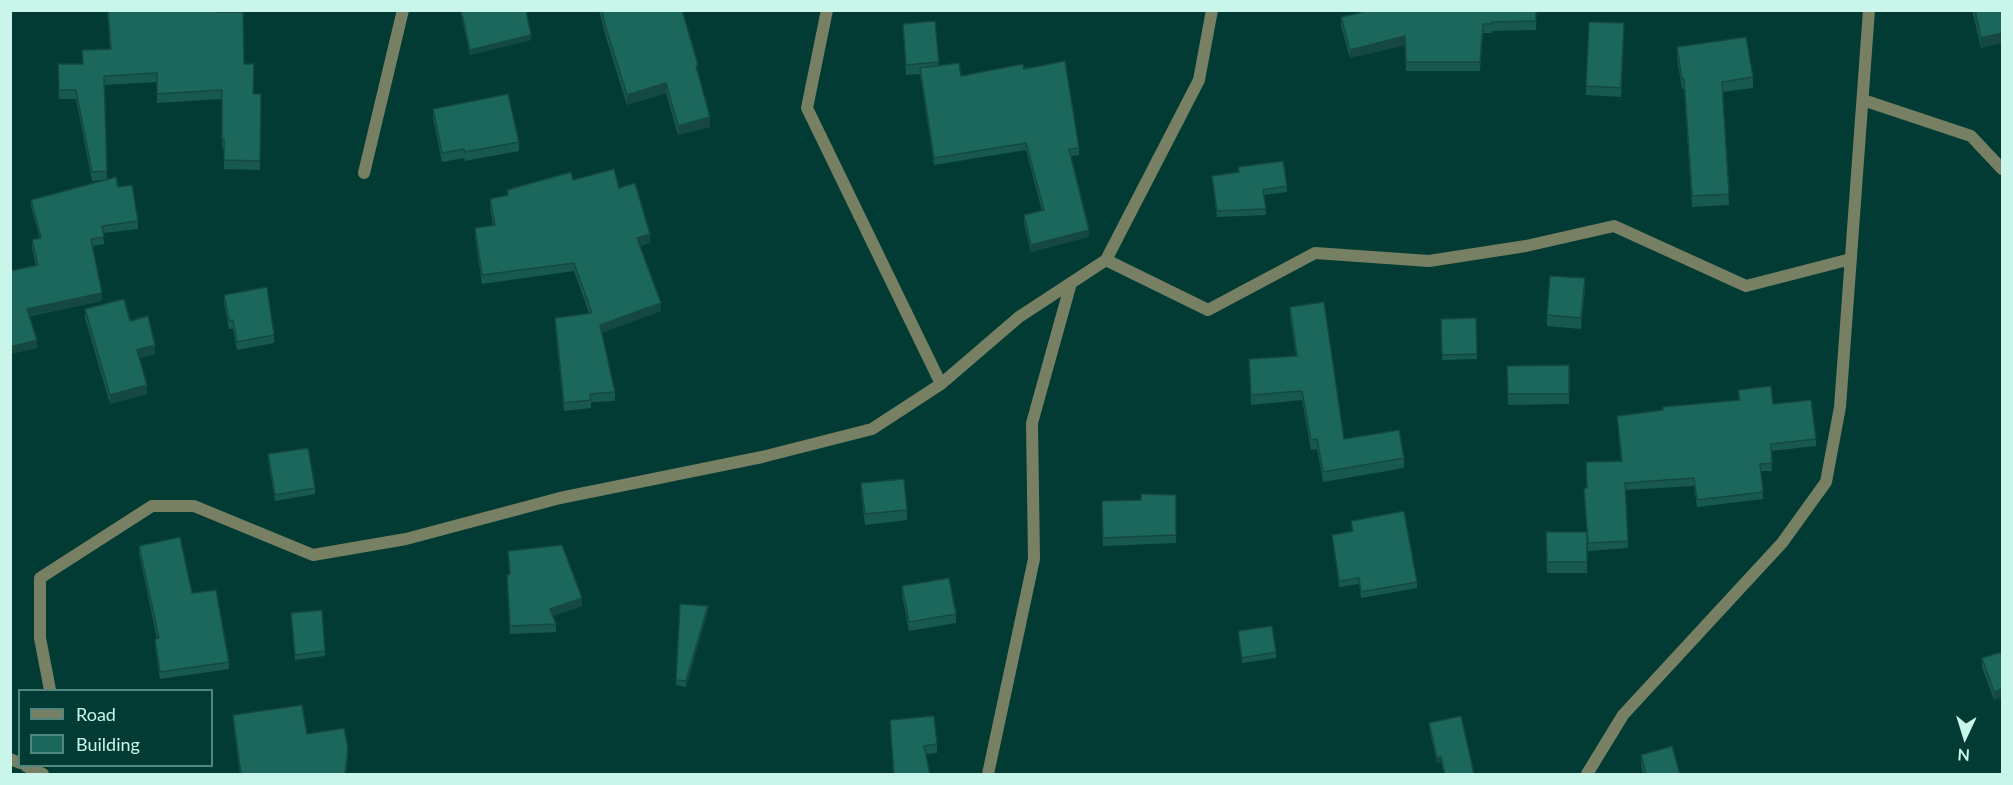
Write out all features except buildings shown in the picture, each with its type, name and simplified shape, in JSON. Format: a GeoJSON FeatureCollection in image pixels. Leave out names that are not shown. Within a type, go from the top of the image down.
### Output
{"type":"FeatureCollection","features":[{"type":"Feature","properties":{"kind":"street"},"geometry":{"type":"LineString","coordinates":[[364,173],[403,10]]}},
{"type":"Feature","properties":{"kind":"street"},"geometry":{"type":"LineString","coordinates":[[827,10],[807,108],[941,384]]}},
{"type":"Feature","properties":{"kind":"street"},"geometry":{"type":"LineString","coordinates":[[50,689],[40,638],[40,578],[152,506],[194,506],[314,555],[405,539],[560,498],[762,457],[872,429],[941,384],[1019,317],[1106,260],[1198,80],[1212,10]]}},
{"type":"Feature","properties":{"kind":"street"},"geometry":{"type":"LineString","coordinates":[[1587,774],[1623,715],[1782,543],[1826,482],[1840,407],[1869,10]]}},
{"type":"Feature","properties":{"kind":"street"},"geometry":{"type":"LineString","coordinates":[[1863,100],[1971,136],[2002,169]]}},
{"type":"Feature","properties":{"kind":"street"},"geometry":{"type":"LineString","coordinates":[[1106,260],[1208,310],[1315,253],[1429,261],[1526,246],[1614,226],[1746,286],[1851,259]]}},
{"type":"Feature","properties":{"kind":"street"},"geometry":{"type":"LineString","coordinates":[[988,774],[1034,559],[1032,423],[1071,284]]}}]}
